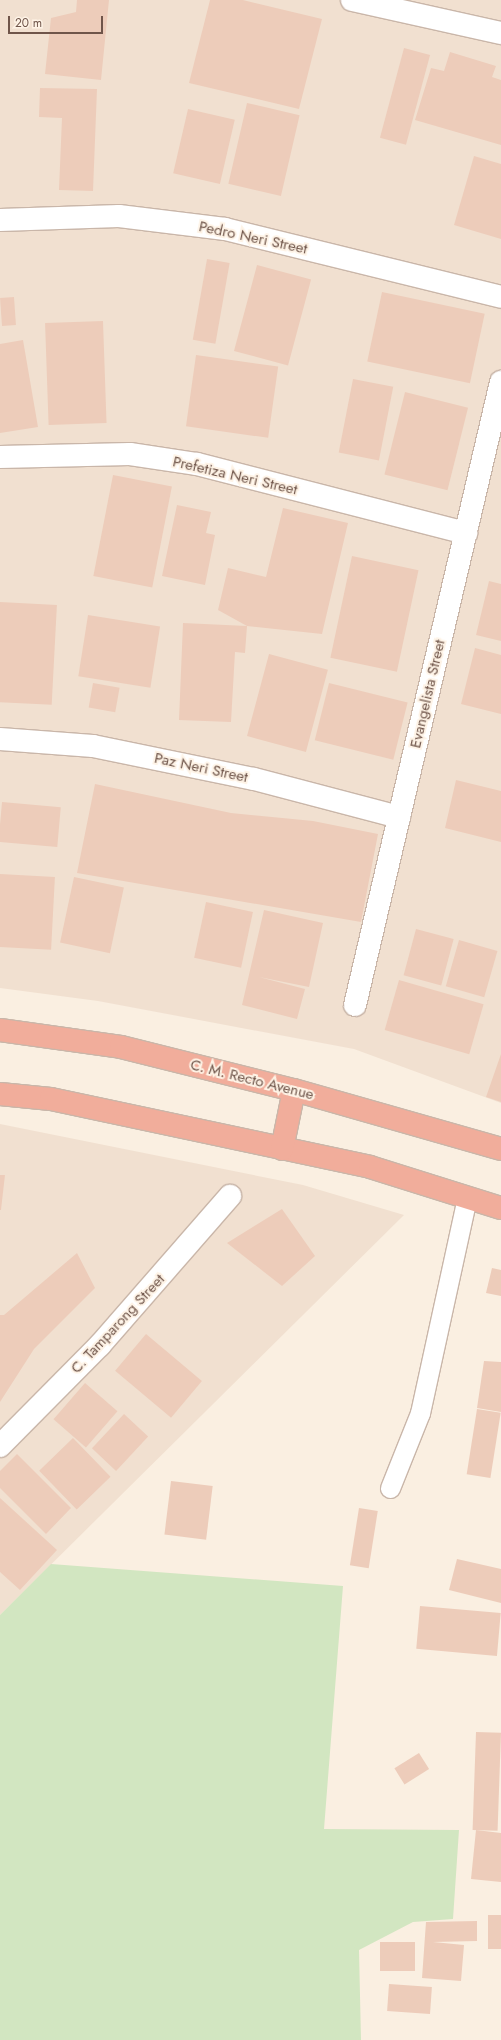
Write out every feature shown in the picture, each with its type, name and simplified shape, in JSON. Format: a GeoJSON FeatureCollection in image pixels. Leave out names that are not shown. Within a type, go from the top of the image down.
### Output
{"type":"FeatureCollection","features":[{"type":"Feature","properties":{"kind":"highway","name":"C. M. Recto Avenue"},"geometry":{"type":"LineString","coordinates":[[0,1030],[121,1048],[294,1090],[501,1149]]}},
{"type":"Feature","properties":{"kind":"highway"},"geometry":{"type":"LineString","coordinates":[[282,1149],[294,1090]]}},
{"type":"Feature","properties":{"kind":"highway"},"geometry":{"type":"LineString","coordinates":[[0,1094],[51,1099],[370,1167],[501,1208]]}},
{"type":"Feature","properties":{"kind":"street"},"geometry":{"type":"LineString","coordinates":[[352,0],[501,33]]}},
{"type":"Feature","properties":{"kind":"street","name":"Pedro Neri Street"},"geometry":{"type":"LineString","coordinates":[[0,220],[119,216],[225,229],[501,297]]}},
{"type":"Feature","properties":{"kind":"street","name":"Evangelista Street"},"geometry":{"type":"LineString","coordinates":[[356,1005],[501,382]]}},
{"type":"Feature","properties":{"kind":"street","name":"Prefetiza Neri Street"},"geometry":{"type":"LineString","coordinates":[[0,457],[130,454],[197,464],[466,533]]}},
{"type":"Feature","properties":{"kind":"street","name":"Paz Neri Street"},"geometry":{"type":"LineString","coordinates":[[0,739],[93,746],[254,779],[399,817]]}},
{"type":"Feature","properties":{"kind":"street","name":"C. Tamparong Street"},"geometry":{"type":"LineString","coordinates":[[0,1446],[22,1426],[100,1345],[230,1196]]}},
{"type":"Feature","properties":{"kind":"street"},"geometry":{"type":"LineString","coordinates":[[0,1424],[22,1426]]}},
{"type":"Feature","properties":{"kind":"lane"},"geometry":{"type":"LineString","coordinates":[[390,1488],[420,1412],[467,1197]]}},
{"type":"Feature","properties":{"kind":"shaded area"},"geometry":{"type":"Polygon","coordinates":[[[0,0],[501,0],[501,1103],[354,1049],[98,1001],[0,988],[0,0]]]}},
{"type":"Feature","properties":{"kind":"shaded area"},"geometry":{"type":"Polygon","coordinates":[[[0,1124],[303,1185],[404,1215],[0,1615],[0,1124]]]}},
{"type":"Feature","properties":{"kind":"green space"},"geometry":{"type":"Polygon","coordinates":[[[51,1564],[343,1586],[324,1829],[459,1830],[453,1919],[413,1922],[359,1950],[361,2040],[0,2040],[0,1615],[51,1564]]]}},
{"type":"Feature","properties":{"kind":"building"},"geometry":{"type":"Polygon","coordinates":[[[77,0],[109,0],[101,80],[45,74],[51,18],[76,12],[77,0]]]}},
{"type":"Feature","properties":{"kind":"building"},"geometry":{"type":"Polygon","coordinates":[[[210,0],[243,0],[322,19],[299,109],[189,83],[210,0]]]}},
{"type":"Feature","properties":{"kind":"building"},"geometry":{"type":"Polygon","coordinates":[[[404,48],[430,55],[406,145],[380,138],[404,48]]]}},
{"type":"Feature","properties":{"kind":"building"},"geometry":{"type":"Polygon","coordinates":[[[450,52],[496,66],[492,77],[501,80],[501,145],[415,120],[431,68],[444,71],[450,52]]]}},
{"type":"Feature","properties":{"kind":"building"},"geometry":{"type":"Polygon","coordinates":[[[40,88],[97,89],[93,191],[59,190],[62,118],[39,117],[40,88]]]}},
{"type":"Feature","properties":{"kind":"building"},"geometry":{"type":"Polygon","coordinates":[[[247,103],[300,115],[281,196],[228,184],[247,103]]]}},
{"type":"Feature","properties":{"kind":"building"},"geometry":{"type":"Polygon","coordinates":[[[188,109],[235,120],[220,184],[173,173],[188,109]]]}},
{"type":"Feature","properties":{"kind":"building"},"geometry":{"type":"Polygon","coordinates":[[[474,156],[501,164],[501,239],[454,225],[474,156]]]}},
{"type":"Feature","properties":{"kind":"building"},"geometry":{"type":"Polygon","coordinates":[[[207,259],[230,263],[215,344],[193,340],[207,259]]]}},
{"type":"Feature","properties":{"kind":"building"},"geometry":{"type":"Polygon","coordinates":[[[257,265],[311,279],[288,365],[234,351],[257,265]]]}},
{"type":"Feature","properties":{"kind":"building"},"geometry":{"type":"Polygon","coordinates":[[[382,292],[485,314],[470,383],[367,361],[382,292]]]}},
{"type":"Feature","properties":{"kind":"building"},"geometry":{"type":"Polygon","coordinates":[[[14,297],[16,325],[2,326],[0,298],[14,297]]]}},
{"type":"Feature","properties":{"kind":"building"},"geometry":{"type":"Polygon","coordinates":[[[103,321],[107,423],[49,425],[45,323],[103,321]]]}},
{"type":"Feature","properties":{"kind":"building"},"geometry":{"type":"Polygon","coordinates":[[[23,340],[38,427],[0,433],[0,344],[23,340]]]}},
{"type":"Feature","properties":{"kind":"building"},"geometry":{"type":"Polygon","coordinates":[[[196,355],[278,367],[268,438],[186,426],[196,355]]]}},
{"type":"Feature","properties":{"kind":"building"},"geometry":{"type":"Polygon","coordinates":[[[353,379],[393,387],[379,460],[339,453],[353,379]]]}},
{"type":"Feature","properties":{"kind":"building"},"geometry":{"type":"Polygon","coordinates":[[[405,392],[468,408],[448,490],[384,474],[405,392]]]}},
{"type":"Feature","properties":{"kind":"building"},"geometry":{"type":"Polygon","coordinates":[[[113,475],[172,486],[152,588],[93,576],[113,475]]]}},
{"type":"Feature","properties":{"kind":"building"},"geometry":{"type":"Polygon","coordinates":[[[177,505],[211,512],[206,533],[215,535],[205,585],[162,576],[177,505]]]}},
{"type":"Feature","properties":{"kind":"building"},"geometry":{"type":"Polygon","coordinates":[[[283,508],[348,523],[322,634],[247,626],[218,610],[228,568],[266,577],[283,508]]]}},
{"type":"Feature","properties":{"kind":"building"},"geometry":{"type":"Polygon","coordinates":[[[352,556],[419,570],[397,672],[330,658],[352,556]]]}},
{"type":"Feature","properties":{"kind":"building"},"geometry":{"type":"Polygon","coordinates":[[[489,581],[501,584],[501,641],[476,635],[489,581]]]}},
{"type":"Feature","properties":{"kind":"building"},"geometry":{"type":"Polygon","coordinates":[[[0,602],[57,605],[52,705],[0,702],[0,602]]]}},
{"type":"Feature","properties":{"kind":"building"},"geometry":{"type":"Polygon","coordinates":[[[88,615],[160,626],[150,688],[78,676],[88,615]]]}},
{"type":"Feature","properties":{"kind":"building"},"geometry":{"type":"Polygon","coordinates":[[[183,623],[247,626],[245,653],[235,652],[231,722],[179,720],[183,623]]]}},
{"type":"Feature","properties":{"kind":"building"},"geometry":{"type":"Polygon","coordinates":[[[475,648],[501,655],[501,714],[461,704],[475,648]]]}},
{"type":"Feature","properties":{"kind":"building"},"geometry":{"type":"Polygon","coordinates":[[[269,654],[328,670],[306,752],[247,736],[269,654]]]}},
{"type":"Feature","properties":{"kind":"building"},"geometry":{"type":"Polygon","coordinates":[[[93,683],[120,688],[115,712],[89,708],[93,683]]]}},
{"type":"Feature","properties":{"kind":"building"},"geometry":{"type":"Polygon","coordinates":[[[329,683],[408,703],[393,760],[315,740],[329,683]]]}},
{"type":"Feature","properties":{"kind":"building"},"geometry":{"type":"Polygon","coordinates":[[[456,780],[501,791],[501,842],[445,828],[456,780]]]}},
{"type":"Feature","properties":{"kind":"building"},"geometry":{"type":"Polygon","coordinates":[[[95,784],[231,813],[313,821],[378,834],[361,922],[77,873],[95,784]]]}},
{"type":"Feature","properties":{"kind":"building"},"geometry":{"type":"Polygon","coordinates":[[[2,802],[61,807],[57,847],[0,842],[2,802]]]}},
{"type":"Feature","properties":{"kind":"building"},"geometry":{"type":"Polygon","coordinates":[[[0,874],[55,877],[51,950],[0,947],[0,874]]]}},
{"type":"Feature","properties":{"kind":"building"},"geometry":{"type":"Polygon","coordinates":[[[74,877],[124,888],[110,953],[60,943],[74,877]]]}},
{"type":"Feature","properties":{"kind":"building"},"geometry":{"type":"Polygon","coordinates":[[[206,902],[253,912],[241,968],[194,958],[206,902]]]}},
{"type":"Feature","properties":{"kind":"building"},"geometry":{"type":"Polygon","coordinates":[[[264,910],[323,923],[309,987],[259,977],[305,989],[297,1019],[242,1005],[264,910]]]}},
{"type":"Feature","properties":{"kind":"building"},"geometry":{"type":"Polygon","coordinates":[[[416,929],[454,939],[441,985],[404,975],[416,929]]]}},
{"type":"Feature","properties":{"kind":"building"},"geometry":{"type":"Polygon","coordinates":[[[459,940],[497,951],[484,997],[446,986],[459,940]]]}},
{"type":"Feature","properties":{"kind":"building"},"geometry":{"type":"Polygon","coordinates":[[[399,980],[484,1004],[469,1054],[385,1030],[399,980]]]}},
{"type":"Feature","properties":{"kind":"building"},"geometry":{"type":"Polygon","coordinates":[[[501,1054],[501,1102],[486,1097],[501,1054]]]}},
{"type":"Feature","properties":{"kind":"building"},"geometry":{"type":"Polygon","coordinates":[[[0,1175],[5,1175],[1,1210],[0,1210],[0,1175]]]}},
{"type":"Feature","properties":{"kind":"building"},"geometry":{"type":"Polygon","coordinates":[[[282,1209],[315,1256],[282,1286],[227,1243],[282,1209]]]}},
{"type":"Feature","properties":{"kind":"building"},"geometry":{"type":"Polygon","coordinates":[[[77,1253],[95,1288],[34,1349],[0,1402],[0,1315],[4,1315],[77,1253]]]}},
{"type":"Feature","properties":{"kind":"building"},"geometry":{"type":"Polygon","coordinates":[[[492,1268],[501,1270],[501,1296],[486,1293],[492,1268]]]}},
{"type":"Feature","properties":{"kind":"building"},"geometry":{"type":"Polygon","coordinates":[[[146,1334],[202,1381],[171,1418],[115,1371],[146,1334]]]}},
{"type":"Feature","properties":{"kind":"building"},"geometry":{"type":"Polygon","coordinates":[[[484,1361],[501,1362],[501,1412],[477,1408],[484,1361]]]}},
{"type":"Feature","properties":{"kind":"building"},"geometry":{"type":"Polygon","coordinates":[[[85,1383],[117,1411],[86,1447],[54,1419],[85,1383]]]}},
{"type":"Feature","properties":{"kind":"building"},"geometry":{"type":"Polygon","coordinates":[[[477,1409],[501,1413],[490,1478],[467,1474],[477,1409]]]}},
{"type":"Feature","properties":{"kind":"building"},"geometry":{"type":"Polygon","coordinates":[[[124,1414],[148,1437],[116,1471],[92,1448],[124,1414]]]}},
{"type":"Feature","properties":{"kind":"building"},"geometry":{"type":"Polygon","coordinates":[[[73,1438],[111,1477],[77,1509],[39,1471],[73,1438]]]}},
{"type":"Feature","properties":{"kind":"building"},"geometry":{"type":"Polygon","coordinates":[[[17,1454],[71,1508],[46,1534],[0,1488],[0,1471],[17,1454]]]}},
{"type":"Feature","properties":{"kind":"building"},"geometry":{"type":"Polygon","coordinates":[[[171,1481],[213,1486],[206,1540],[164,1535],[171,1481]]]}},
{"type":"Feature","properties":{"kind":"building"},"geometry":{"type":"Polygon","coordinates":[[[0,1498],[57,1550],[20,1590],[0,1572],[0,1498]]]}},
{"type":"Feature","properties":{"kind":"building"},"geometry":{"type":"Polygon","coordinates":[[[359,1508],[378,1511],[369,1568],[350,1565],[359,1508]]]}},
{"type":"Feature","properties":{"kind":"building"},"geometry":{"type":"Polygon","coordinates":[[[457,1559],[501,1569],[501,1603],[449,1590],[457,1559]]]}},
{"type":"Feature","properties":{"kind":"building"},"geometry":{"type":"Polygon","coordinates":[[[420,1606],[501,1613],[497,1656],[416,1649],[420,1606]]]}},
{"type":"Feature","properties":{"kind":"building"},"geometry":{"type":"Polygon","coordinates":[[[476,1732],[501,1733],[498,1831],[473,1830],[476,1732]]]}},
{"type":"Feature","properties":{"kind":"building"},"geometry":{"type":"Polygon","coordinates":[[[419,1753],[429,1769],[404,1784],[394,1768],[419,1753]]]}},
{"type":"Feature","properties":{"kind":"building"},"geometry":{"type":"Polygon","coordinates":[[[476,1830],[501,1833],[501,1882],[471,1879],[476,1830]]]}},
{"type":"Feature","properties":{"kind":"building"},"geometry":{"type":"Polygon","coordinates":[[[488,1915],[501,1915],[501,1949],[488,1949],[488,1915]]]}},
{"type":"Feature","properties":{"kind":"building"},"geometry":{"type":"Polygon","coordinates":[[[477,1921],[477,1941],[433,1942],[464,1945],[461,1981],[422,1978],[426,1922],[477,1921]]]}},
{"type":"Feature","properties":{"kind":"building"},"geometry":{"type":"Polygon","coordinates":[[[380,1942],[415,1942],[415,1971],[380,1971],[380,1942]]]}},
{"type":"Feature","properties":{"kind":"building"},"geometry":{"type":"Polygon","coordinates":[[[389,1984],[432,1987],[430,2014],[387,2011],[389,1984]]]}}]}
